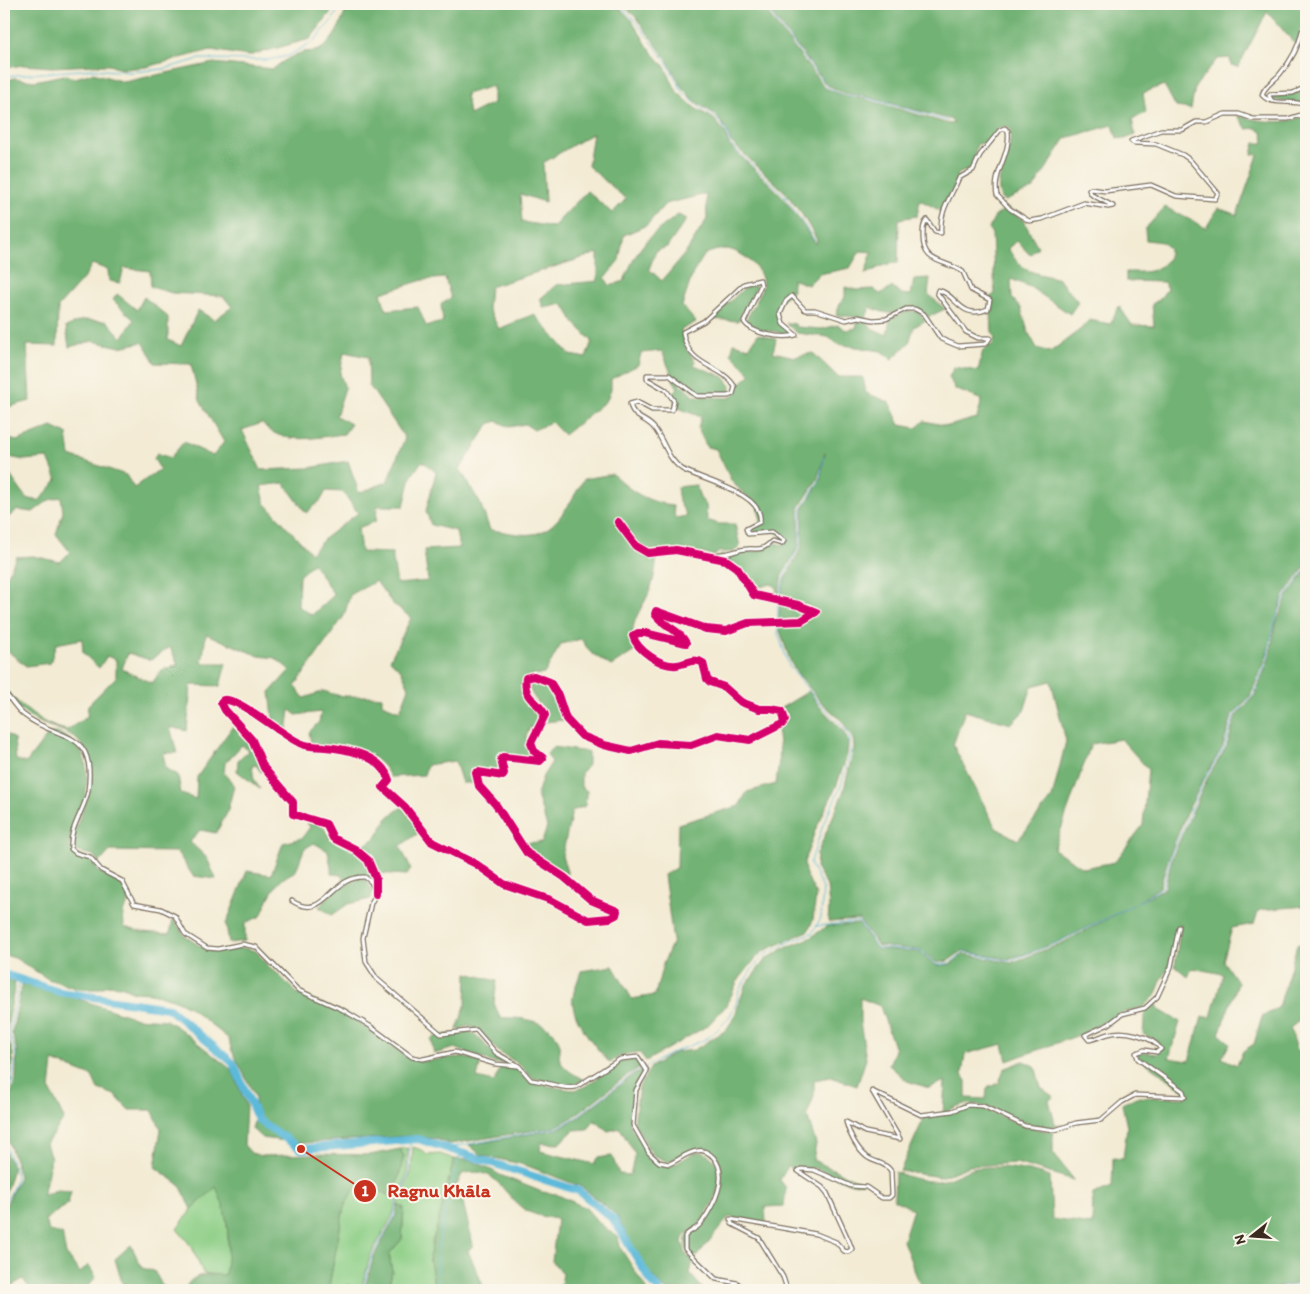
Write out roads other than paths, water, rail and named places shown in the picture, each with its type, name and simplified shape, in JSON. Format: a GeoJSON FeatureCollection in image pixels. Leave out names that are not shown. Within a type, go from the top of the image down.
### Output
{"type":"FeatureCollection","features":[{"type":"Feature","properties":{"kind":"street"},"geometry":{"type":"LineString","coordinates":[[717,557],[719,554],[734,553],[744,549],[758,550],[772,541],[782,544],[784,542],[772,532],[748,534],[746,529],[760,522],[756,505],[745,496],[682,469],[664,447],[654,427],[635,415],[630,404],[637,402],[652,410],[672,410],[674,401],[670,395],[647,379],[647,374],[670,375],[697,396],[728,396],[733,394],[735,387],[730,378],[701,364],[692,352],[683,332],[704,321],[744,284],[760,280],[761,285],[744,322],[750,329],[759,332],[778,336],[796,335],[783,324],[780,314],[786,301],[792,296],[805,310],[816,310],[846,320],[858,317],[880,320],[906,309],[915,309],[924,314],[941,339],[958,346],[986,344],[990,338],[978,338],[966,332],[937,293],[938,290],[942,291],[958,306],[968,311],[988,309],[990,300],[971,290],[963,272],[937,262],[930,256],[923,245],[923,228],[927,220],[935,232],[941,233],[942,214],[959,178],[973,170],[980,155],[1000,130],[1005,128],[1008,131],[1009,140],[1007,152],[997,176],[998,195],[1023,218],[1034,221],[1084,204],[1108,208],[1113,206],[1092,195],[1089,190],[1091,189],[1105,191],[1151,185],[1176,196],[1215,198],[1218,193],[1190,160],[1156,144],[1134,143],[1131,140],[1161,130],[1182,130],[1196,122],[1206,122],[1225,114],[1239,114],[1253,119],[1288,119],[1301,115],[1306,108],[1302,104],[1272,101],[1264,98],[1263,92],[1281,73],[1299,44],[1302,31],[1306,28]]}},
{"type":"Feature","properties":{"kind":"street"},"geometry":{"type":"LineString","coordinates":[[1272,101],[1269,98],[1270,94],[1293,93],[1306,87]]}},
{"type":"Feature","properties":{"kind":"street"},"geometry":{"type":"LineString","coordinates":[[618,522],[636,546],[648,553],[676,550],[726,560],[737,568],[754,596],[798,605],[816,612],[801,621],[748,623],[726,631],[706,629],[656,611],[655,614],[658,619],[668,628],[680,634],[686,643],[638,633],[633,636],[645,653],[672,666],[694,660],[700,661],[703,663],[710,682],[724,687],[741,702],[753,707],[782,712],[784,720],[782,724],[750,740],[718,735],[691,745],[658,743],[631,751],[604,745],[582,736],[566,718],[558,694],[550,682],[529,676],[526,683],[530,698],[545,715],[532,743],[534,751],[543,758],[540,761],[528,762],[503,757],[501,759],[503,776],[476,773],[479,786],[496,805],[522,847],[534,858],[564,876],[591,900],[617,911],[616,915],[610,918],[588,920],[557,903],[504,884],[476,864],[432,842],[404,807],[383,788],[389,780],[388,775],[374,761],[355,752],[303,745],[246,708],[228,699],[222,702],[225,710],[252,740],[264,768],[293,802],[293,814],[326,824],[333,838],[362,854],[373,870],[376,894],[371,903],[363,947],[366,962],[377,979],[437,1032],[446,1034],[476,1030],[496,1052],[519,1066],[531,1080],[541,1080],[571,1088],[587,1082],[620,1059],[638,1057],[647,1071],[636,1090],[632,1126],[649,1153],[659,1162],[670,1164],[690,1153],[699,1150],[705,1151],[711,1154],[720,1168],[718,1192],[699,1227],[685,1236],[685,1249],[716,1279],[737,1283],[747,1290]]}},
{"type":"Feature","properties":{"kind":"street"},"geometry":{"type":"LineString","coordinates":[[4,692],[24,715],[50,730],[65,734],[79,744],[88,764],[88,790],[85,803],[72,830],[72,849],[76,853],[90,857],[101,870],[122,881],[134,904],[153,907],[174,916],[185,934],[207,948],[218,950],[242,944],[256,947],[298,990],[343,1010],[370,1026],[412,1057],[423,1059],[455,1052],[494,1064],[519,1066]]}},
{"type":"Feature","properties":{"kind":"street"},"geometry":{"type":"LineString","coordinates":[[292,900],[301,906],[314,907],[320,904],[339,884],[358,876],[365,877],[371,882],[376,894]]}},
{"type":"Feature","properties":{"kind":"street"},"geometry":{"type":"LineString","coordinates":[[790,1290],[759,1238],[732,1224],[730,1220],[816,1234],[836,1242],[844,1251],[848,1252],[852,1248],[827,1193],[822,1187],[798,1172],[801,1169],[814,1170],[851,1186],[866,1187],[882,1198],[890,1198],[892,1195],[892,1171],[884,1164],[867,1157],[849,1134],[846,1122],[865,1132],[900,1139],[872,1091],[921,1115],[952,1112],[968,1105],[983,1106],[1025,1126],[1055,1130],[1076,1123],[1101,1120],[1122,1102],[1135,1095],[1185,1097],[1183,1091],[1138,1059],[1136,1053],[1144,1050],[1157,1052],[1161,1049],[1157,1043],[1144,1036],[1110,1033],[1089,1040],[1086,1035],[1109,1024],[1122,1014],[1145,1008],[1157,997],[1171,967],[1179,927]]}},
{"type":"Feature","properties":{"kind":"street"},"geometry":{"type":"LineString","coordinates":[[737,1283],[743,1290]]}},
{"type":"Feature","properties":{"kind":"waterway"},"geometry":{"type":"LineString","coordinates":[[4,76],[92,69],[130,72],[164,69],[199,59],[268,60],[288,56],[314,41],[333,19],[341,4]]}},
{"type":"Feature","properties":{"kind":"waterway"},"geometry":{"type":"LineString","coordinates":[[618,4],[634,19],[667,63],[682,91],[697,105],[715,117],[726,130],[730,144],[784,195],[815,241]]}},
{"type":"Feature","properties":{"kind":"waterway"},"geometry":{"type":"LineString","coordinates":[[762,4],[826,86],[843,95],[864,97],[948,121]]}},
{"type":"Feature","properties":{"kind":"waterway"},"geometry":{"type":"LineString","coordinates":[[779,599],[785,574],[800,546],[801,509],[819,481],[824,457]]}},
{"type":"Feature","properties":{"kind":"waterway"},"geometry":{"type":"LineString","coordinates":[[816,926],[859,922],[877,948],[920,951],[937,965],[950,963],[964,952],[1009,961],[1059,942],[1137,903],[1163,887],[1170,858],[1204,780],[1225,746],[1234,716],[1253,695],[1267,660],[1274,624],[1285,597],[1306,568]]}},
{"type":"Feature","properties":{"kind":"waterway"},"geometry":{"type":"LineString","coordinates":[[447,1148],[556,1128],[575,1118],[631,1075],[713,1034],[728,1019],[736,1004],[739,990],[763,956],[789,942],[812,933],[821,918],[823,888],[810,864],[824,822],[840,789],[850,754],[850,739],[845,729],[820,704],[789,666],[778,633],[778,603]]}},
{"type":"Feature","properties":{"kind":"waterway"},"geometry":{"type":"LineString","coordinates":[[4,974],[59,992],[168,1008],[233,1063],[258,1120],[301,1149],[418,1139],[579,1191],[614,1220],[650,1280],[659,1290]]}},
{"type":"Feature","properties":{"kind":"waterway"},"geometry":{"type":"LineString","coordinates":[[4,1106],[13,1080],[16,1054],[9,1034],[20,979]]}},
{"type":"Feature","properties":{"kind":"waterway"},"geometry":{"type":"LineString","coordinates":[[362,1290],[372,1256],[393,1219],[396,1206],[409,1174],[410,1139]]}},
{"type":"Feature","properties":{"kind":"waterway"},"geometry":{"type":"LineString","coordinates":[[4,1140],[16,1171],[15,1184],[4,1204]]}},
{"type":"Feature","properties":{"kind":"waterway"},"geometry":{"type":"LineString","coordinates":[[441,1290],[438,1275],[439,1240],[461,1152]]}},
{"type":"Feature","properties":{"kind":"waterway"},"geometry":{"type":"LineString","coordinates":[[1270,1290],[1295,1285],[1306,1278]]}},
{"type":"Feature","properties":{"kind":"place","name":"Ragnu Khāla"},"geometry":{"type":"Point","coordinates":[301,1149]}}]}
